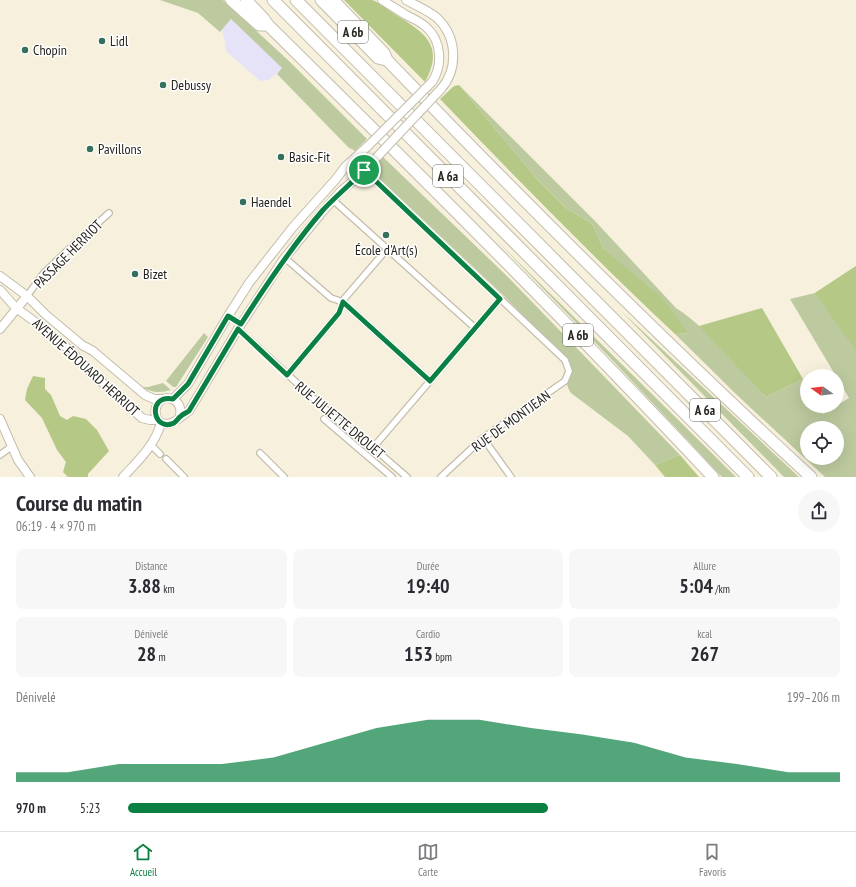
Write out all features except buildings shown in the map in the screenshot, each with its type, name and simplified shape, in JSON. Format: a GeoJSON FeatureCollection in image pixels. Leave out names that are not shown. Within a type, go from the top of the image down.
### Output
{"type":"FeatureCollection","features":[{"type":"Feature","properties":{"kind":"highway"},"geometry":{"type":"LineString","coordinates":[[231,0],[259,25],[268,25]]}},
{"type":"Feature","properties":{"kind":"highway","name":"A 6b"},"geometry":{"type":"LineString","coordinates":[[246,0],[268,25],[579,335],[713,477]]}},
{"type":"Feature","properties":{"kind":"highway","name":"A 6a"},"geometry":{"type":"LineString","coordinates":[[273,0],[748,477]]}},
{"type":"Feature","properties":{"kind":"highway","name":"A 6a"},"geometry":{"type":"LineString","coordinates":[[296,0],[772,477]]}},
{"type":"Feature","properties":{"kind":"highway","name":"A 6b"},"geometry":{"type":"LineString","coordinates":[[320,0],[378,58],[387,60],[498,175],[644,321],[811,477]]}},
{"type":"Feature","properties":{"kind":"highway"},"geometry":{"type":"LineString","coordinates":[[333,0],[384,53],[387,60]]}},
{"type":"Feature","properties":{"kind":"street"},"geometry":{"type":"LineString","coordinates":[[173,399],[188,384],[228,316],[249,284],[293,227],[349,163],[432,82],[437,73],[439,60],[438,46],[434,37],[425,26],[382,0]]}},
{"type":"Feature","properties":{"kind":"street"},"geometry":{"type":"LineString","coordinates":[[180,416],[180,406],[173,399],[162,399],[157,404],[155,409],[155,415],[160,421],[167,424],[173,423],[180,416],[189,411],[239,327],[285,258],[333,200],[378,156],[447,82],[452,70],[454,54],[451,40],[443,25],[435,17],[406,0]]}},
{"type":"Feature","properties":{"kind":"street"},"geometry":{"type":"LineString","coordinates":[[364,170],[500,299],[377,443],[370,445]]}},
{"type":"Feature","properties":{"kind":"street"},"geometry":{"type":"LineString","coordinates":[[333,200],[475,328]]}},
{"type":"Feature","properties":{"kind":"street","name":"PASSAGE HERRIOT"},"geometry":{"type":"LineString","coordinates":[[27,296],[43,274],[109,213]]}},
{"type":"Feature","properties":{"kind":"street"},"geometry":{"type":"LineString","coordinates":[[287,375],[339,313],[344,299],[387,249]]}},
{"type":"Feature","properties":{"kind":"street"},"geometry":{"type":"LineString","coordinates":[[285,258],[331,298],[343,302],[430,381]]}},
{"type":"Feature","properties":{"kind":"street","name":"AVENUE ÉDOUARD HERRIOT"},"geometry":{"type":"LineString","coordinates":[[0,276],[27,296],[45,314],[82,345],[103,359],[145,395],[154,399],[162,399]]}},
{"type":"Feature","properties":{"kind":"street","name":"AVENUE ÉDOUARD HERRIOT"},"geometry":{"type":"LineString","coordinates":[[0,290],[16,308],[34,320],[72,352],[84,366],[142,418],[160,421]]}},
{"type":"Feature","properties":{"kind":"street"},"geometry":{"type":"LineString","coordinates":[[0,329],[27,296]]}},
{"type":"Feature","properties":{"kind":"street","name":"RUE DE MONTJEAN"},"geometry":{"type":"LineString","coordinates":[[440,477],[483,438],[565,381],[569,371],[565,360],[500,299]]}},
{"type":"Feature","properties":{"kind":"street","name":"RUE JULIETTE DROUET"},"geometry":{"type":"LineString","coordinates":[[228,316],[246,337],[358,439],[370,445],[407,477]]}},
{"type":"Feature","properties":{"kind":"street"},"geometry":{"type":"LineString","coordinates":[[0,419],[18,460],[30,477]]}},
{"type":"Feature","properties":{"kind":"street"},"geometry":{"type":"LineString","coordinates":[[324,419],[392,477]]}},
{"type":"Feature","properties":{"kind":"street"},"geometry":{"type":"LineString","coordinates":[[122,477],[143,456],[151,445],[159,430],[160,421]]}},
{"type":"Feature","properties":{"kind":"street"},"geometry":{"type":"LineString","coordinates":[[483,438],[511,477]]}},
{"type":"Feature","properties":{"kind":"street"},"geometry":{"type":"LineString","coordinates":[[151,445],[160,454]]}},
{"type":"Feature","properties":{"kind":"street"},"geometry":{"type":"LineString","coordinates":[[0,455],[12,446]]}},
{"type":"Feature","properties":{"kind":"street"},"geometry":{"type":"LineString","coordinates":[[260,453],[284,477]]}},
{"type":"Feature","properties":{"kind":"street"},"geometry":{"type":"LineString","coordinates":[[166,459],[184,477]]}},
{"type":"Feature","properties":{"kind":"shaded area"},"geometry":{"type":"Polygon","coordinates":[[[231,19],[283,68],[269,80],[260,81],[226,51],[222,30],[231,19]]]}},
{"type":"Feature","properties":{"kind":"green space"},"geometry":{"type":"Polygon","coordinates":[[[160,0],[223,0],[290,62],[367,139],[355,151],[348,147],[277,74],[282,68],[231,19],[220,32],[198,13],[160,0]]]}},
{"type":"Feature","properties":{"kind":"green space"},"geometry":{"type":"Polygon","coordinates":[[[344,0],[375,1],[416,28],[423,35],[429,42],[433,59],[431,70],[425,82],[344,0]]]}},
{"type":"Feature","properties":{"kind":"green space"},"geometry":{"type":"Polygon","coordinates":[[[459,85],[595,221],[676,308],[712,338],[766,397],[800,380],[800,413],[844,413],[844,401],[849,398],[844,390],[844,369],[832,369],[790,299],[815,293],[856,266],[856,477],[825,477],[812,465],[844,465],[844,421],[800,421],[800,454],[675,334],[688,333],[635,276],[603,248],[592,224],[566,208],[535,177],[459,85]]]}},
{"type":"Feature","properties":{"kind":"green space"},"geometry":{"type":"Polygon","coordinates":[[[459,85],[535,177],[566,208],[592,224],[603,248],[662,298],[688,333],[675,334],[556,218],[440,99],[454,86],[459,85]]]}},
{"type":"Feature","properties":{"kind":"green space"},"geometry":{"type":"Polygon","coordinates":[[[383,157],[509,278],[680,455],[655,465],[628,436],[571,393],[567,384],[566,365],[562,355],[505,297],[370,170],[383,157]]]}},
{"type":"Feature","properties":{"kind":"green space"},"geometry":{"type":"Polygon","coordinates":[[[497,241],[736,477],[722,477],[615,363],[497,241]]]}},
{"type":"Feature","properties":{"kind":"green space"},"geometry":{"type":"Polygon","coordinates":[[[856,266],[856,351],[815,293],[856,266]]]}},
{"type":"Feature","properties":{"kind":"green space"},"geometry":{"type":"Polygon","coordinates":[[[762,308],[800,374],[800,380],[766,397],[699,326],[762,308]]]}},
{"type":"Feature","properties":{"kind":"green space"},"geometry":{"type":"Polygon","coordinates":[[[620,310],[799,477],[784,477],[620,310]]]}},
{"type":"Feature","properties":{"kind":"green space"},"geometry":{"type":"Polygon","coordinates":[[[204,333],[208,337],[176,387],[173,387],[166,381],[204,333]]]}},
{"type":"Feature","properties":{"kind":"green space"},"geometry":{"type":"Polygon","coordinates":[[[33,376],[45,378],[45,389],[51,395],[60,416],[67,420],[73,416],[86,419],[97,430],[109,451],[88,474],[88,477],[68,477],[63,472],[66,462],[57,450],[42,418],[25,400],[27,389],[33,376]]]}},
{"type":"Feature","properties":{"kind":"green space"},"geometry":{"type":"Polygon","coordinates":[[[163,383],[171,390],[156,392],[142,387],[148,387],[163,383]]]}},
{"type":"Feature","properties":{"kind":"green space"},"geometry":{"type":"Polygon","coordinates":[[[680,455],[699,477],[665,477],[655,465],[680,455]]]}},
{"type":"Feature","properties":{"kind":"place","name":"Lidl"},"geometry":{"type":"Point","coordinates":[102,41]}},
{"type":"Feature","properties":{"kind":"place","name":"Chopin"},"geometry":{"type":"Point","coordinates":[25,50]}},
{"type":"Feature","properties":{"kind":"place","name":"Debussy"},"geometry":{"type":"Point","coordinates":[163,85]}},
{"type":"Feature","properties":{"kind":"place","name":"Pavillons"},"geometry":{"type":"Point","coordinates":[90,149]}},
{"type":"Feature","properties":{"kind":"place","name":"Basic-Fit"},"geometry":{"type":"Point","coordinates":[281,157]}},
{"type":"Feature","properties":{"kind":"place","name":"Haendel"},"geometry":{"type":"Point","coordinates":[243,202]}},
{"type":"Feature","properties":{"kind":"place","name":"École d'Art(s)"},"geometry":{"type":"Point","coordinates":[386,235]}},
{"type":"Feature","properties":{"kind":"place","name":"Bizet"},"geometry":{"type":"Point","coordinates":[135,274]}},
{"type":"Feature","properties":{"kind":"route"},"geometry":{"type":"LineString","coordinates":[[364,170],[500,299],[430,381],[343,302],[339,313],[287,375],[238,329],[189,411],[180,416],[178,420],[173,423],[161,423],[155,415],[157,404],[162,399],[173,399],[185,389],[228,316],[241,324],[293,246],[341,191],[364,170]]}}]}
